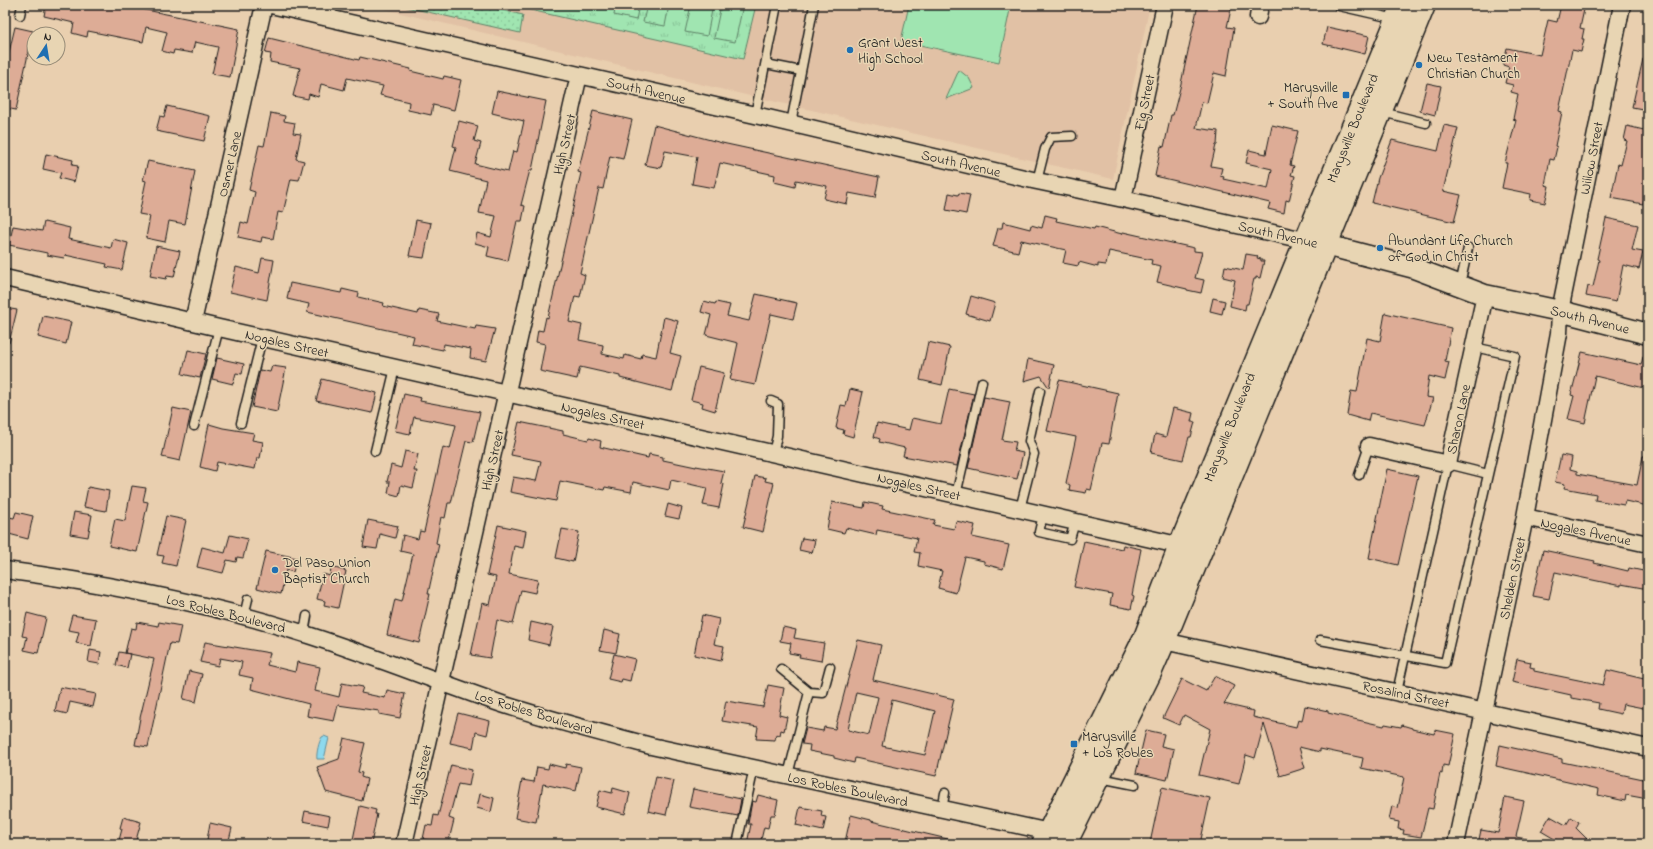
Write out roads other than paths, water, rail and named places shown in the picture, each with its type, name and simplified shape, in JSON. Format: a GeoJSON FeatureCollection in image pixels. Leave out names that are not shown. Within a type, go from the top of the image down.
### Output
{"type":"FeatureCollection","features":[{"type":"Feature","properties":{"kind":"main road","name":"Marysville Boulevard"},"geometry":{"type":"LineString","coordinates":[[1056,839],[1097,778],[1150,673],[1155,638],[1180,546],[1264,342],[1381,112],[1424,5]]}},
{"type":"Feature","properties":{"kind":"main road","name":"Marysville Boulevard"},"geometry":{"type":"LineString","coordinates":[[1056,839],[1155,638],[1201,550],[1262,404],[1316,242],[1400,12]]}},
{"type":"Feature","properties":{"kind":"main road"},"geometry":{"type":"LineString","coordinates":[[1219,453],[1233,443],[1252,409],[1262,404],[1257,395],[1258,382],[1268,352],[1264,342]]}},
{"type":"Feature","properties":{"kind":"street","name":"Osmer Lane"},"geometry":{"type":"LineString","coordinates":[[193,322],[264,5]]}},
{"type":"Feature","properties":{"kind":"street","name":"South Avenue"},"geometry":{"type":"LineString","coordinates":[[271,5],[332,12],[579,75],[1036,181],[1316,242],[1411,268],[1486,295],[1560,311],[1648,334]]}},
{"type":"Feature","properties":{"kind":"street","name":"Fig Street"},"geometry":{"type":"LineString","coordinates":[[1124,199],[1165,5]]}},
{"type":"Feature","properties":{"kind":"street","name":"Willow Street"},"geometry":{"type":"LineString","coordinates":[[1560,311],[1622,5]]}},
{"type":"Feature","properties":{"kind":"street","name":"High Street"},"geometry":{"type":"LineString","coordinates":[[404,844],[579,75]]}},
{"type":"Feature","properties":{"kind":"street","name":"Nogales Street"},"geometry":{"type":"LineString","coordinates":[[5,278],[262,338],[306,352],[395,368],[1201,550]]}},
{"type":"Feature","properties":{"kind":"street","name":"Sharon Lane"},"geometry":{"type":"LineString","coordinates":[[1369,446],[1448,464],[1486,295]]}},
{"type":"Feature","properties":{"kind":"street","name":"Shelden Street"},"geometry":{"type":"LineString","coordinates":[[1456,844],[1525,517],[1559,333],[1560,311]]}},
{"type":"Feature","properties":{"kind":"street","name":"Nogales Avenue"},"geometry":{"type":"LineString","coordinates":[[1525,517],[1648,544]]}},
{"type":"Feature","properties":{"kind":"street","name":"Los Robles Boulevard"},"geometry":{"type":"LineString","coordinates":[[5,570],[51,576],[138,591],[244,616],[304,634],[503,704],[588,730],[651,746],[788,776],[943,801],[1056,839]]}},
{"type":"Feature","properties":{"kind":"street","name":"Rosalind Street"},"geometry":{"type":"LineString","coordinates":[[1155,638],[1648,748]]}},
{"type":"Feature","properties":{"kind":"lane"},"geometry":{"type":"LineString","coordinates":[[20,15],[22,5]]}},
{"type":"Feature","properties":{"kind":"lane"},"geometry":{"type":"LineString","coordinates":[[755,115],[777,5]]}},
{"type":"Feature","properties":{"kind":"lane"},"geometry":{"type":"LineString","coordinates":[[791,123],[814,5]]}},
{"type":"Feature","properties":{"kind":"lane"},"geometry":{"type":"LineString","coordinates":[[1339,6],[1400,12]]}},
{"type":"Feature","properties":{"kind":"lane"},"geometry":{"type":"LineString","coordinates":[[766,64],[801,71]]}},
{"type":"Feature","properties":{"kind":"lane"},"geometry":{"type":"LineString","coordinates":[[1381,112],[1426,123]]}},
{"type":"Feature","properties":{"kind":"lane"},"geometry":{"type":"LineString","coordinates":[[1036,181],[1045,149],[1051,137],[1072,136]]}},
{"type":"Feature","properties":{"kind":"lane"},"geometry":{"type":"LineString","coordinates":[[1460,285],[1468,248]]}},
{"type":"Feature","properties":{"kind":"lane"},"geometry":{"type":"LineString","coordinates":[[194,426],[219,328]]}},
{"type":"Feature","properties":{"kind":"lane"},"geometry":{"type":"LineString","coordinates":[[241,423],[262,338]]}},
{"type":"Feature","properties":{"kind":"lane"},"geometry":{"type":"LineString","coordinates":[[1320,640],[1445,663],[1515,356],[1474,348]]}},
{"type":"Feature","properties":{"kind":"lane"},"geometry":{"type":"LineString","coordinates":[[375,451],[395,368]]}},
{"type":"Feature","properties":{"kind":"lane"},"geometry":{"type":"LineString","coordinates":[[956,495],[982,382]]}},
{"type":"Feature","properties":{"kind":"lane"},"geometry":{"type":"LineString","coordinates":[[1020,509],[1034,454],[1029,441],[1040,391]]}},
{"type":"Feature","properties":{"kind":"lane"},"geometry":{"type":"LineString","coordinates":[[771,400],[778,404],[777,436],[773,453]]}},
{"type":"Feature","properties":{"kind":"lane"},"geometry":{"type":"LineString","coordinates":[[1359,475],[1369,446]]}},
{"type":"Feature","properties":{"kind":"lane"},"geometry":{"type":"LineString","coordinates":[[1397,692],[1448,464],[1488,474]]}},
{"type":"Feature","properties":{"kind":"lane"},"geometry":{"type":"LineString","coordinates":[[1043,514],[1039,532],[1070,539],[1075,522]]}},
{"type":"Feature","properties":{"kind":"lane"},"geometry":{"type":"LineString","coordinates":[[244,616],[248,599]]}},
{"type":"Feature","properties":{"kind":"lane"},"geometry":{"type":"LineString","coordinates":[[304,634],[307,616]]}},
{"type":"Feature","properties":{"kind":"lane"},"geometry":{"type":"LineString","coordinates":[[781,669],[809,692],[823,693],[830,667]]}},
{"type":"Feature","properties":{"kind":"lane"},"geometry":{"type":"LineString","coordinates":[[788,776],[809,692]]}},
{"type":"Feature","properties":{"kind":"lane"},"geometry":{"type":"LineString","coordinates":[[737,844],[754,768]]}},
{"type":"Feature","properties":{"kind":"lane"},"geometry":{"type":"LineString","coordinates":[[1097,778],[1135,785]]}},
{"type":"Feature","properties":{"kind":"water"},"geometry":{"type":"Polygon","coordinates":[[[324,736],[329,738],[324,759],[317,759],[319,744],[324,736]]]}},
{"type":"Feature","properties":{"kind":"place","name":"Grant West High School"},"geometry":{"type":"Point","coordinates":[850,50]}},
{"type":"Feature","properties":{"kind":"place","name":"New Testament Christian Church"},"geometry":{"type":"Point","coordinates":[1419,65]}},
{"type":"Feature","properties":{"kind":"place","name":"Marysville + South Ave"},"geometry":{"type":"Point","coordinates":[1346,95]}},
{"type":"Feature","properties":{"kind":"place","name":"Abundant Life Church of God in Christ"},"geometry":{"type":"Point","coordinates":[1380,248]}},
{"type":"Feature","properties":{"kind":"place","name":"Del Paso Union Baptist Church"},"geometry":{"type":"Point","coordinates":[275,570]}},
{"type":"Feature","properties":{"kind":"place","name":"Marysville + Los Robles"},"geometry":{"type":"Point","coordinates":[1074,744]}}]}
